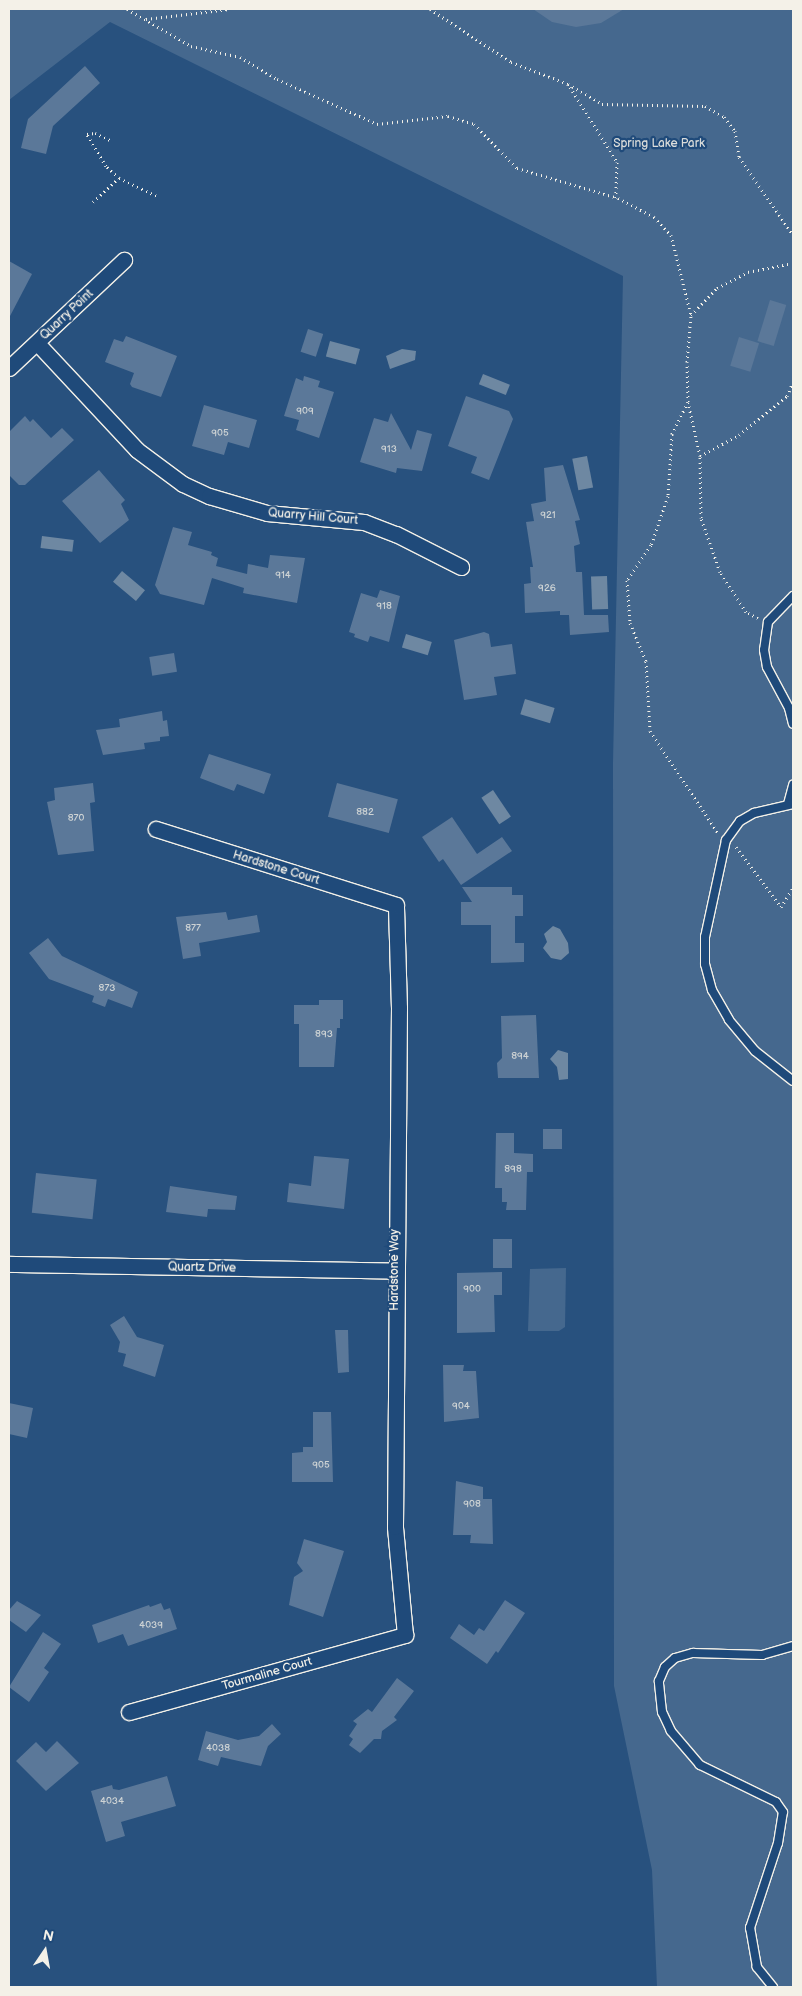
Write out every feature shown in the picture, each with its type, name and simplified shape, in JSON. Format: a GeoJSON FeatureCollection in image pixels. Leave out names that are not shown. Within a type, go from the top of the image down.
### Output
{"type":"FeatureCollection","features":[{"type":"Feature","properties":{"kind":"street","name":"Quarry Point"},"geometry":{"type":"LineString","coordinates":[[9,368],[124,260]]}},
{"type":"Feature","properties":{"kind":"street","name":"Quarry Hill Court"},"geometry":{"type":"LineString","coordinates":[[37,343],[137,450],[184,484],[209,496],[267,513],[364,522],[396,534],[461,567]]}},
{"type":"Feature","properties":{"kind":"street","name":"Hardstone Court"},"geometry":{"type":"LineString","coordinates":[[156,828],[396,905]]}},
{"type":"Feature","properties":{"kind":"street","name":"Hardstone Way"},"geometry":{"type":"LineString","coordinates":[[396,905],[399,1008],[394,1271],[394,1527],[405,1635]]}},
{"type":"Feature","properties":{"kind":"street","name":"Quartz Drive"},"geometry":{"type":"LineString","coordinates":[[9,1264],[394,1271]]}},
{"type":"Feature","properties":{"kind":"street","name":"Tourmaline Court"},"geometry":{"type":"LineString","coordinates":[[129,1712],[405,1635]]}},
{"type":"Feature","properties":{"kind":"lane"},"geometry":{"type":"LineString","coordinates":[[793,596],[768,622],[764,650],[767,667],[789,708],[793,724]]}},
{"type":"Feature","properties":{"kind":"lane"},"geometry":{"type":"LineString","coordinates":[[793,785],[790,804],[754,813],[740,821],[726,840],[705,937],[705,964],[712,990],[729,1020],[755,1051],[793,1081]]}},
{"type":"Feature","properties":{"kind":"lane"},"geometry":{"type":"LineString","coordinates":[[773,1987],[757,1967],[750,1928],[778,1843],[782,1812],[776,1802],[700,1765],[671,1731],[662,1712],[659,1681],[665,1667],[675,1658],[693,1653],[762,1655],[793,1646]]}},
{"type":"Feature","properties":{"kind":"path"},"geometry":{"type":"LineString","coordinates":[[127,9],[191,46],[240,57],[277,79],[377,124],[448,116],[474,124],[516,168],[616,198],[654,217],[671,234],[691,316],[687,362],[688,402],[700,456],[701,518],[708,543],[720,572],[746,612],[768,622]]}},
{"type":"Feature","properties":{"kind":"path"},"geometry":{"type":"LineString","coordinates":[[145,19],[228,9]]}},
{"type":"Feature","properties":{"kind":"path"},"geometry":{"type":"LineString","coordinates":[[430,9],[511,62],[568,84],[602,104],[705,106],[724,117],[735,131],[739,157],[793,235]]}},
{"type":"Feature","properties":{"kind":"path"},"geometry":{"type":"LineString","coordinates":[[568,84],[617,162],[616,198]]}},
{"type":"Feature","properties":{"kind":"path"},"geometry":{"type":"LineString","coordinates":[[112,141],[96,133],[87,134],[106,166],[119,178],[159,197]]}},
{"type":"Feature","properties":{"kind":"path"},"geometry":{"type":"LineString","coordinates":[[93,202],[119,178]]}},
{"type":"Feature","properties":{"kind":"path"},"geometry":{"type":"LineString","coordinates":[[691,316],[717,288],[748,272],[793,263]]}},
{"type":"Feature","properties":{"kind":"path"},"geometry":{"type":"LineString","coordinates":[[700,456],[739,435],[787,396],[793,382]]}},
{"type":"Feature","properties":{"kind":"path"},"geometry":{"type":"LineString","coordinates":[[688,402],[672,434],[668,496],[651,545],[627,580],[630,623],[646,662],[650,731],[718,833]]}},
{"type":"Feature","properties":{"kind":"path"},"geometry":{"type":"LineString","coordinates":[[734,845],[781,907],[793,888]]}},
{"type":"Feature","properties":{"kind":"green space","name":"Spring Lake Park"},"geometry":{"type":"Polygon","coordinates":[[[9,9],[793,9],[793,1987],[657,1987],[652,1870],[614,1686],[613,763],[623,276],[110,22],[9,100],[9,9]]]}},
{"type":"Feature","properties":{"kind":"green space"},"geometry":{"type":"Polygon","coordinates":[[[566,1268],[565,1327],[559,1331],[528,1331],[530,1269],[566,1268]]]}},
{"type":"Feature","properties":{"kind":"shaded area"},"geometry":{"type":"Polygon","coordinates":[[[330,341],[360,349],[356,364],[326,356],[330,341]]]}},
{"type":"Feature","properties":{"kind":"shaded area"},"geometry":{"type":"Polygon","coordinates":[[[402,349],[416,351],[415,360],[390,369],[386,356],[402,349]]]}},
{"type":"Feature","properties":{"kind":"shaded area"},"geometry":{"type":"Polygon","coordinates":[[[483,374],[510,385],[506,395],[479,384],[483,374]]]}},
{"type":"Feature","properties":{"kind":"shaded area"},"geometry":{"type":"Polygon","coordinates":[[[587,456],[593,487],[578,490],[572,459],[587,456]]]}},
{"type":"Feature","properties":{"kind":"shaded area"},"geometry":{"type":"Polygon","coordinates":[[[42,536],[74,540],[72,552],[41,548],[42,536]]]}},
{"type":"Feature","properties":{"kind":"shaded area"},"geometry":{"type":"Polygon","coordinates":[[[122,571],[145,590],[136,601],[113,582],[122,571]]]}},
{"type":"Feature","properties":{"kind":"shaded area"},"geometry":{"type":"Polygon","coordinates":[[[607,576],[608,609],[592,610],[591,577],[607,576]]]}},
{"type":"Feature","properties":{"kind":"shaded area"},"geometry":{"type":"Polygon","coordinates":[[[406,634],[432,642],[428,655],[402,647],[406,634]]]}},
{"type":"Feature","properties":{"kind":"shaded area"},"geometry":{"type":"Polygon","coordinates":[[[525,699],[555,708],[550,723],[520,714],[525,699]]]}},
{"type":"Feature","properties":{"kind":"shaded area"},"geometry":{"type":"Polygon","coordinates":[[[493,790],[511,817],[499,824],[481,798],[493,790]]]}},
{"type":"Feature","properties":{"kind":"shaded area"},"geometry":{"type":"Polygon","coordinates":[[[553,926],[560,929],[568,943],[569,953],[561,960],[551,958],[543,948],[547,942],[544,934],[553,926]]]}},
{"type":"Feature","properties":{"kind":"shaded area"},"geometry":{"type":"Polygon","coordinates":[[[558,1050],[568,1053],[568,1079],[559,1080],[557,1067],[550,1059],[558,1050]]]}},
{"type":"Feature","properties":{"kind":"building"},"geometry":{"type":"Polygon","coordinates":[[[533,9],[624,9],[601,23],[576,27],[552,22],[533,9]]]}},
{"type":"Feature","properties":{"kind":"building"},"geometry":{"type":"Polygon","coordinates":[[[85,66],[100,83],[53,126],[46,154],[21,148],[28,119],[85,66]]]}},
{"type":"Feature","properties":{"kind":"building"},"geometry":{"type":"Polygon","coordinates":[[[9,261],[32,274],[9,318],[9,261]]]}},
{"type":"Feature","properties":{"kind":"building"},"geometry":{"type":"Polygon","coordinates":[[[770,300],[786,305],[774,346],[757,341],[770,300]]]}},
{"type":"Feature","properties":{"kind":"building"},"geometry":{"type":"Polygon","coordinates":[[[308,329],[323,334],[316,357],[301,352],[308,329]]]}},
{"type":"Feature","properties":{"kind":"building"},"geometry":{"type":"Polygon","coordinates":[[[126,336],[177,356],[161,397],[132,387],[130,384],[134,373],[105,362],[114,339],[123,342],[126,336]]]}},
{"type":"Feature","properties":{"kind":"building"},"geometry":{"type":"Polygon","coordinates":[[[739,337],[759,343],[750,372],[730,366],[739,337]]]}},
{"type":"Feature","properties":{"kind":"building"},"geometry":{"type":"Polygon","coordinates":[[[304,376],[320,381],[318,387],[334,392],[319,438],[296,430],[299,420],[284,416],[296,378],[303,381],[304,376]]]}},
{"type":"Feature","properties":{"kind":"building"},"geometry":{"type":"Polygon","coordinates":[[[466,396],[509,411],[513,419],[489,480],[471,473],[477,457],[448,446],[466,396]]]}},
{"type":"Feature","properties":{"kind":"building"},"geometry":{"type":"Polygon","coordinates":[[[204,405],[257,420],[249,448],[228,442],[224,455],[192,446],[204,405]]]}},
{"type":"Feature","properties":{"kind":"building"},"geometry":{"type":"Polygon","coordinates":[[[391,413],[411,450],[417,430],[432,434],[422,471],[397,468],[396,473],[360,462],[374,418],[388,422],[391,413]]]}},
{"type":"Feature","properties":{"kind":"building"},"geometry":{"type":"Polygon","coordinates":[[[25,416],[30,422],[33,419],[51,438],[62,428],[74,440],[25,485],[19,485],[9,475],[9,432],[25,416]]]}},
{"type":"Feature","properties":{"kind":"building"},"geometry":{"type":"Polygon","coordinates":[[[563,465],[580,520],[575,521],[580,544],[574,546],[576,572],[582,572],[584,615],[608,615],[609,632],[570,635],[569,615],[560,615],[560,611],[525,613],[524,584],[531,583],[530,567],[533,567],[526,522],[534,521],[531,504],[546,501],[544,468],[563,465]]]}},
{"type":"Feature","properties":{"kind":"building"},"geometry":{"type":"Polygon","coordinates":[[[99,470],[125,500],[121,504],[129,520],[100,543],[62,501],[99,470]]]}},
{"type":"Feature","properties":{"kind":"building"},"geometry":{"type":"Polygon","coordinates":[[[173,527],[192,532],[188,545],[212,552],[211,555],[218,558],[216,566],[247,574],[248,564],[268,568],[270,555],[305,558],[297,603],[243,593],[244,588],[212,578],[204,605],[160,594],[155,585],[173,527]]]}},
{"type":"Feature","properties":{"kind":"building"},"geometry":{"type":"Polygon","coordinates":[[[380,590],[400,596],[389,642],[370,636],[368,642],[354,637],[355,634],[349,632],[361,593],[377,598],[380,590]]]}},
{"type":"Feature","properties":{"kind":"building"},"geometry":{"type":"Polygon","coordinates":[[[484,632],[489,634],[491,647],[512,644],[516,674],[494,677],[497,695],[464,700],[454,640],[484,632]]]}},
{"type":"Feature","properties":{"kind":"building"},"geometry":{"type":"Polygon","coordinates":[[[174,653],[177,672],[152,676],[149,657],[174,653]]]}},
{"type":"Feature","properties":{"kind":"building"},"geometry":{"type":"Polygon","coordinates":[[[162,711],[163,721],[167,720],[169,736],[160,737],[160,741],[144,743],[145,749],[103,755],[96,730],[120,727],[119,719],[162,711]]]}},
{"type":"Feature","properties":{"kind":"building"},"geometry":{"type":"Polygon","coordinates":[[[209,754],[271,774],[264,794],[237,784],[234,791],[200,778],[209,754]]]}},
{"type":"Feature","properties":{"kind":"building"},"geometry":{"type":"Polygon","coordinates":[[[93,783],[95,802],[90,803],[94,851],[58,855],[47,802],[55,800],[54,788],[93,783]]]}},
{"type":"Feature","properties":{"kind":"building"},"geometry":{"type":"Polygon","coordinates":[[[337,783],[398,799],[389,833],[328,817],[337,783]]]}},
{"type":"Feature","properties":{"kind":"building"},"geometry":{"type":"Polygon","coordinates":[[[452,817],[477,854],[502,837],[512,851],[461,885],[443,859],[439,862],[422,837],[452,817]]]}},
{"type":"Feature","properties":{"kind":"building"},"geometry":{"type":"Polygon","coordinates":[[[462,887],[512,887],[512,895],[523,895],[523,916],[515,916],[515,943],[524,943],[524,962],[491,963],[491,925],[461,925],[461,902],[472,902],[462,887]]]}},
{"type":"Feature","properties":{"kind":"building"},"geometry":{"type":"Polygon","coordinates":[[[226,912],[228,920],[257,915],[260,932],[199,943],[201,956],[183,959],[176,917],[226,912]]]}},
{"type":"Feature","properties":{"kind":"building"},"geometry":{"type":"Polygon","coordinates":[[[48,938],[62,956],[138,992],[132,1008],[108,999],[105,1007],[92,1002],[94,996],[49,979],[29,953],[48,938]]]}},
{"type":"Feature","properties":{"kind":"building"},"geometry":{"type":"Polygon","coordinates":[[[319,1000],[343,1000],[343,1019],[340,1019],[340,1028],[337,1028],[334,1067],[299,1067],[299,1024],[294,1024],[294,1005],[319,1005],[319,1000]]]}},
{"type":"Feature","properties":{"kind":"building"},"geometry":{"type":"Polygon","coordinates":[[[536,1015],[539,1078],[498,1078],[497,1063],[502,1058],[501,1016],[536,1015]]]}},
{"type":"Feature","properties":{"kind":"building"},"geometry":{"type":"Polygon","coordinates":[[[543,1129],[562,1129],[562,1149],[543,1149],[543,1129]]]}},
{"type":"Feature","properties":{"kind":"building"},"geometry":{"type":"Polygon","coordinates":[[[496,1133],[514,1133],[514,1153],[533,1154],[533,1172],[527,1172],[526,1210],[506,1210],[507,1202],[502,1202],[502,1188],[495,1188],[496,1133]]]}},
{"type":"Feature","properties":{"kind":"building"},"geometry":{"type":"Polygon","coordinates":[[[314,1156],[349,1159],[344,1209],[287,1202],[289,1183],[311,1186],[314,1156]]]}},
{"type":"Feature","properties":{"kind":"building"},"geometry":{"type":"Polygon","coordinates":[[[36,1173],[97,1179],[92,1219],[32,1213],[36,1173]]]}},
{"type":"Feature","properties":{"kind":"building"},"geometry":{"type":"Polygon","coordinates":[[[170,1186],[237,1196],[235,1210],[208,1209],[207,1217],[166,1212],[170,1186]]]}},
{"type":"Feature","properties":{"kind":"building"},"geometry":{"type":"Polygon","coordinates":[[[493,1239],[512,1239],[512,1268],[493,1268],[493,1239]]]}},
{"type":"Feature","properties":{"kind":"building"},"geometry":{"type":"Polygon","coordinates":[[[502,1272],[502,1295],[494,1295],[495,1332],[457,1333],[457,1273],[502,1272]]]}},
{"type":"Feature","properties":{"kind":"building"},"geometry":{"type":"Polygon","coordinates":[[[124,1316],[137,1337],[164,1345],[155,1377],[123,1366],[126,1354],[118,1352],[120,1342],[110,1325],[124,1316]]]}},
{"type":"Feature","properties":{"kind":"building"},"geometry":{"type":"Polygon","coordinates":[[[335,1330],[348,1330],[349,1372],[338,1373],[335,1330]]]}},
{"type":"Feature","properties":{"kind":"building"},"geometry":{"type":"Polygon","coordinates":[[[443,1365],[464,1365],[463,1371],[476,1371],[479,1418],[444,1422],[443,1365]]]}},
{"type":"Feature","properties":{"kind":"building"},"geometry":{"type":"Polygon","coordinates":[[[9,1403],[33,1408],[27,1438],[9,1434],[9,1403]]]}},
{"type":"Feature","properties":{"kind":"building"},"geometry":{"type":"Polygon","coordinates":[[[313,1412],[331,1412],[333,1482],[292,1482],[292,1453],[303,1452],[303,1447],[313,1447],[313,1412]]]}},
{"type":"Feature","properties":{"kind":"building"},"geometry":{"type":"Polygon","coordinates":[[[456,1481],[483,1487],[483,1499],[492,1499],[493,1544],[470,1543],[471,1535],[453,1535],[456,1481]]]}},
{"type":"Feature","properties":{"kind":"building"},"geometry":{"type":"Polygon","coordinates":[[[304,1539],[344,1551],[323,1617],[289,1605],[294,1577],[303,1571],[297,1563],[304,1539]]]}},
{"type":"Feature","properties":{"kind":"building"},"geometry":{"type":"Polygon","coordinates":[[[505,1600],[525,1613],[498,1653],[496,1651],[487,1664],[450,1638],[459,1624],[474,1635],[479,1628],[484,1631],[505,1600]]]}},
{"type":"Feature","properties":{"kind":"building"},"geometry":{"type":"Polygon","coordinates":[[[17,1601],[41,1615],[26,1632],[9,1620],[9,1610],[17,1601]]]}},
{"type":"Feature","properties":{"kind":"building"},"geometry":{"type":"Polygon","coordinates":[[[161,1603],[164,1610],[170,1608],[177,1629],[128,1646],[123,1634],[98,1643],[92,1625],[149,1605],[150,1607],[161,1603]]]}},
{"type":"Feature","properties":{"kind":"building"},"geometry":{"type":"Polygon","coordinates":[[[43,1632],[61,1644],[44,1668],[49,1672],[29,1702],[9,1687],[43,1632]]]}},
{"type":"Feature","properties":{"kind":"building"},"geometry":{"type":"Polygon","coordinates":[[[397,1678],[414,1691],[394,1717],[397,1720],[382,1731],[381,1739],[374,1739],[360,1753],[349,1745],[353,1739],[349,1736],[357,1724],[353,1721],[368,1709],[372,1712],[397,1678]]]}},
{"type":"Feature","properties":{"kind":"building"},"geometry":{"type":"Polygon","coordinates":[[[272,1724],[281,1734],[268,1746],[261,1766],[221,1757],[218,1766],[198,1760],[206,1731],[238,1740],[259,1736],[272,1724]]]}},
{"type":"Feature","properties":{"kind":"building"},"geometry":{"type":"Polygon","coordinates":[[[57,1741],[79,1763],[46,1791],[16,1761],[36,1742],[46,1752],[57,1741]]]}},
{"type":"Feature","properties":{"kind":"building"},"geometry":{"type":"Polygon","coordinates":[[[167,1776],[176,1806],[121,1822],[125,1836],[106,1842],[91,1791],[112,1785],[113,1789],[119,1790],[167,1776]]]}}]}
